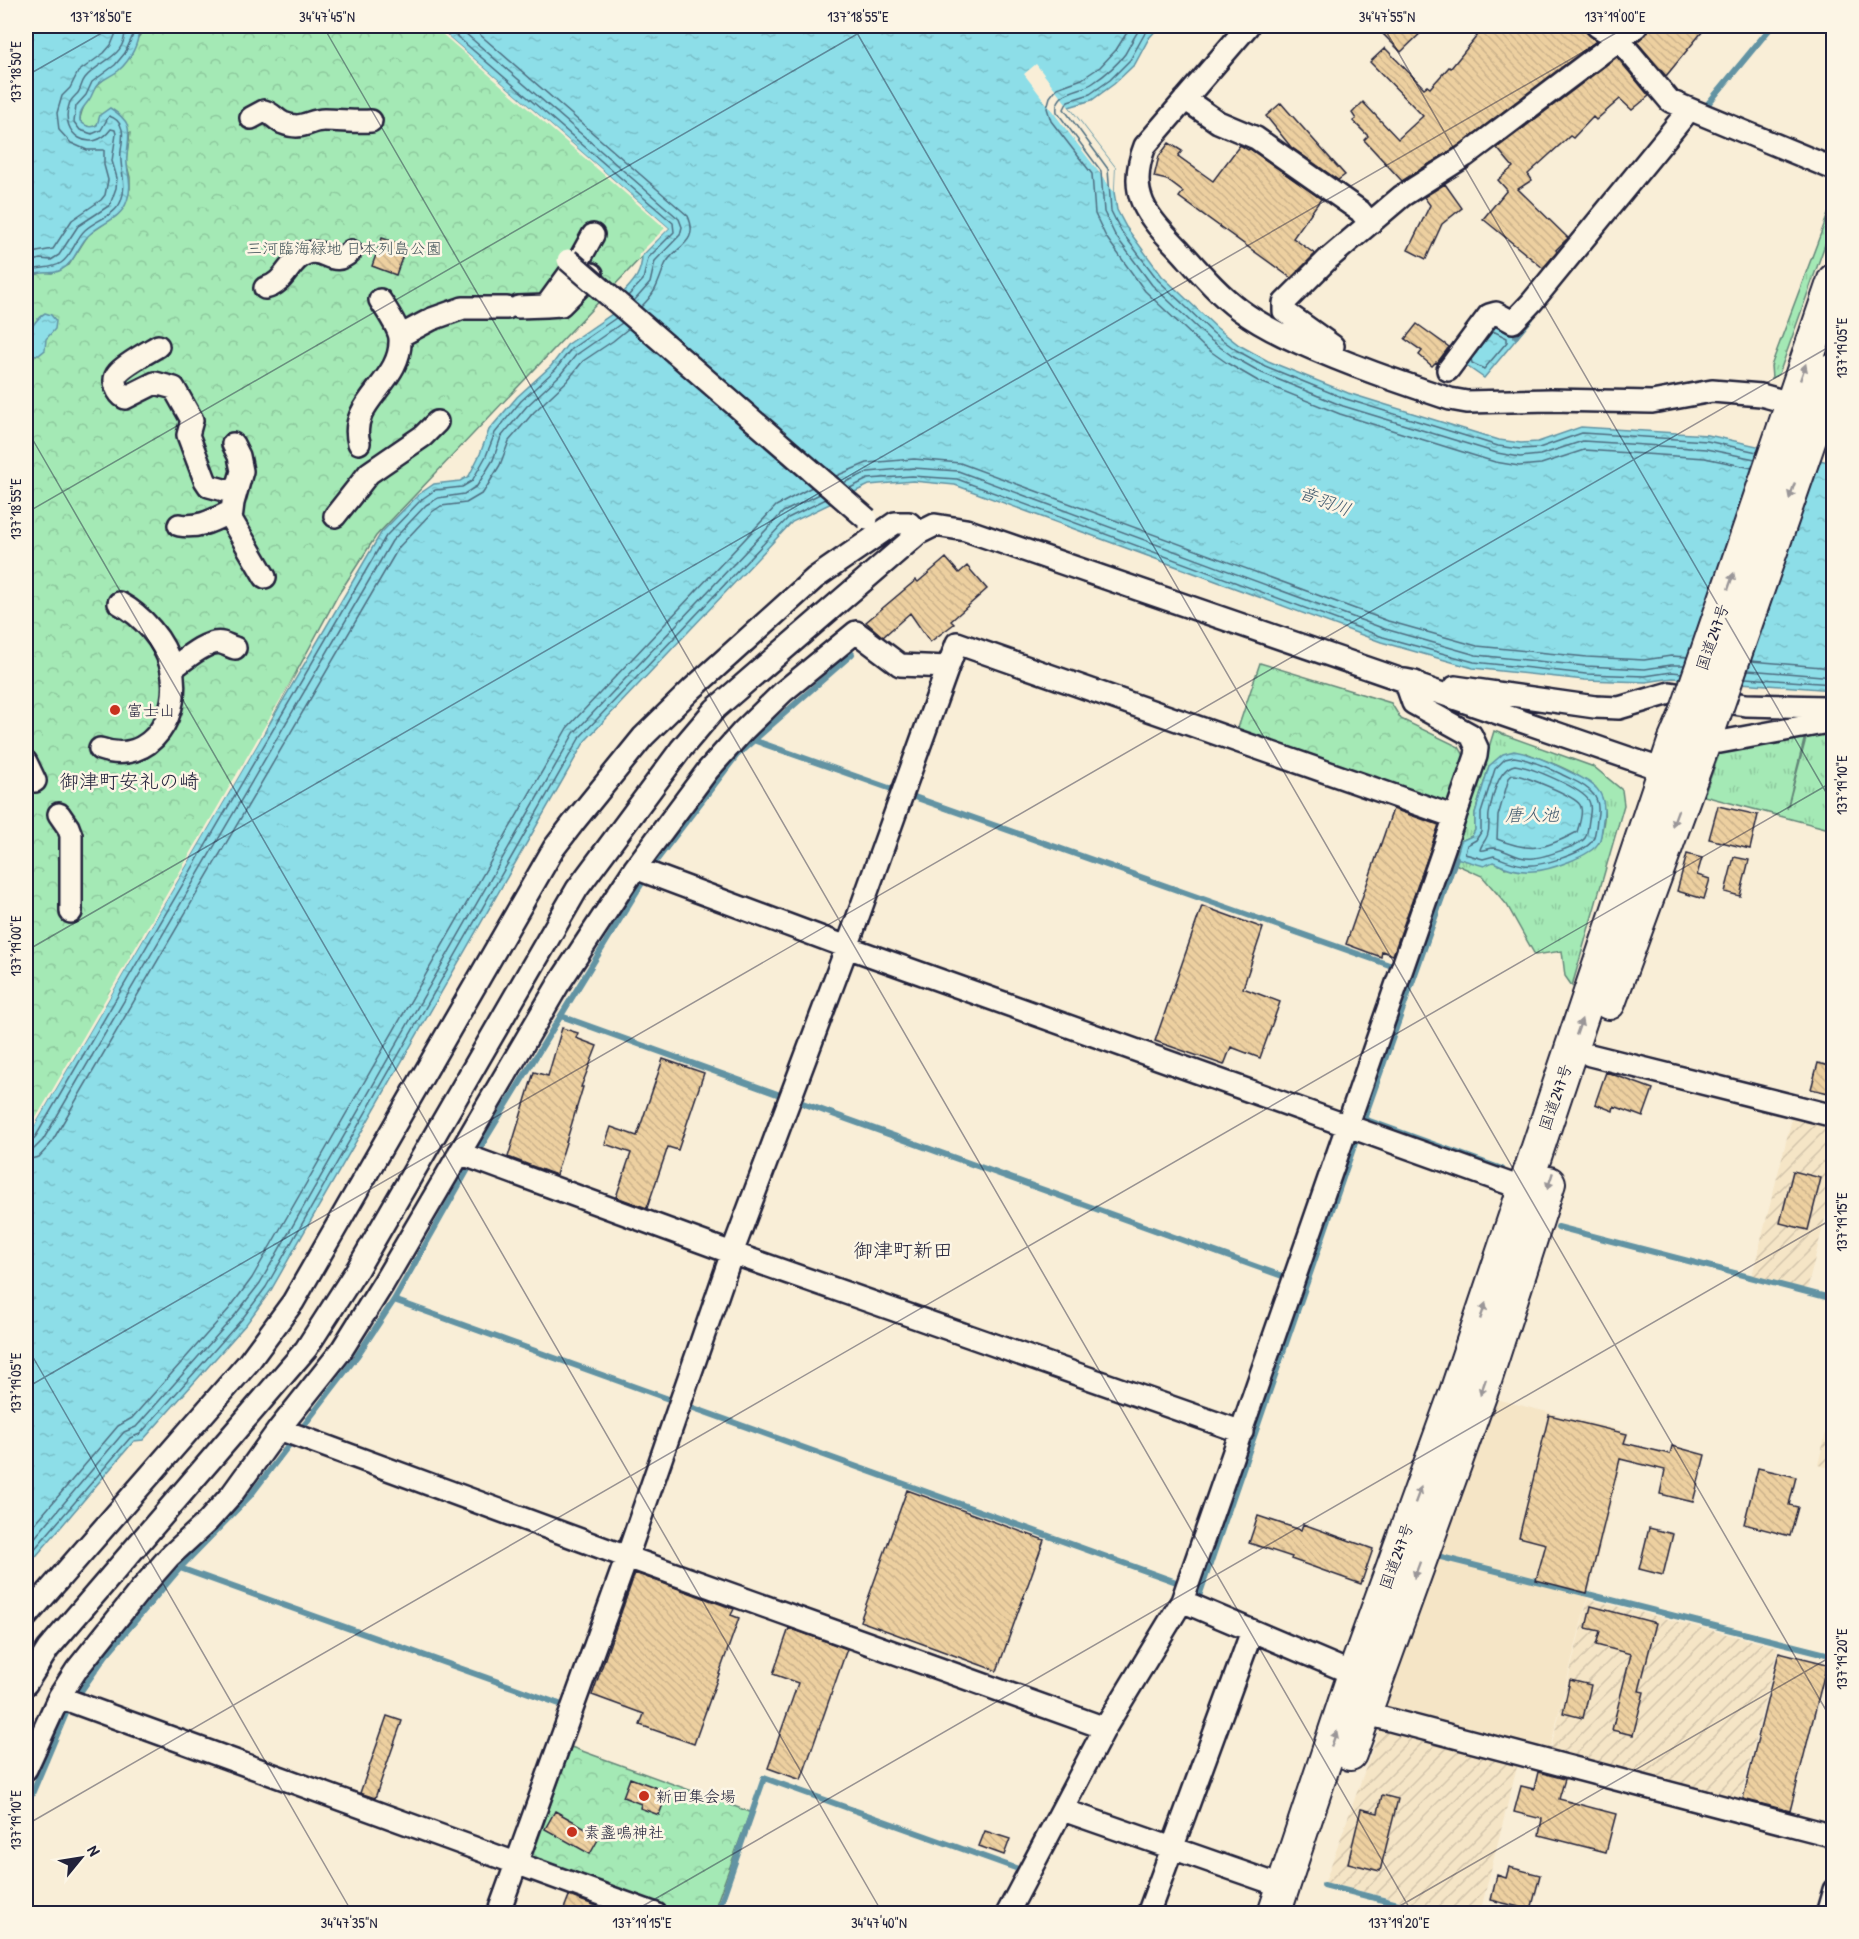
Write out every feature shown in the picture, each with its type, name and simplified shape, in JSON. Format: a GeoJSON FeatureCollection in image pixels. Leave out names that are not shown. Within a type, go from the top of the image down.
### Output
{"type":"FeatureCollection","features":[{"type":"Feature","properties":{"kind":"highway","name":"国道247号"},"geometry":{"type":"LineString","coordinates":[[1808,419],[1833,280]]}},
{"type":"Feature","properties":{"kind":"highway","name":"国道247号"},"geometry":{"type":"LineString","coordinates":[[1292,1914],[1354,1711],[1354,1674],[1455,1395],[1524,1189],[1677,775],[1701,725],[1808,419],[1833,370]]}},
{"type":"Feature","properties":{"kind":"highway","name":"国道247号"},"geometry":{"type":"LineString","coordinates":[[1274,1914],[1483,1386],[1590,1055],[1677,775]]}},
{"type":"Feature","properties":{"kind":"street"},"geometry":{"type":"LineString","coordinates":[[1248,26],[1146,146],[1140,159],[1138,178],[1140,197],[1146,213],[1211,284],[1240,310],[1271,330],[1343,363],[1450,399],[1467,402],[1551,400],[1652,402],[1712,391],[1761,395],[1808,419]]}},
{"type":"Feature","properties":{"kind":"street"},"geometry":{"type":"LineString","coordinates":[[1597,26],[1619,40],[1670,101],[1833,169]]}},
{"type":"Feature","properties":{"kind":"street"},"geometry":{"type":"LineString","coordinates":[[1343,363],[1342,354],[1284,311],[1284,303],[1328,259],[1402,196],[1465,156],[1637,26]]}},
{"type":"Feature","properties":{"kind":"street"},"geometry":{"type":"LineString","coordinates":[[1185,99],[1218,122],[1256,138],[1360,211],[1370,224]]}},
{"type":"Feature","properties":{"kind":"street"},"geometry":{"type":"LineString","coordinates":[[251,118],[264,111],[282,123],[300,126],[321,119],[370,121]]}},
{"type":"Feature","properties":{"kind":"street"},"geometry":{"type":"LineString","coordinates":[[1448,370],[1489,315],[1496,313],[1513,322],[1696,113]]}},
{"type":"Feature","properties":{"kind":"street"},"geometry":{"type":"LineString","coordinates":[[546,306],[578,262],[593,235]]}},
{"type":"Feature","properties":{"kind":"street"},"geometry":{"type":"LineString","coordinates":[[265,288],[280,281],[301,256],[317,252],[332,259],[341,259],[351,251]]}},
{"type":"Feature","properties":{"kind":"street"},"geometry":{"type":"LineString","coordinates":[[568,260],[874,525]]}},
{"type":"Feature","properties":{"kind":"street"},"geometry":{"type":"LineString","coordinates":[[400,336],[432,319],[463,308],[561,306],[592,274]]}},
{"type":"Feature","properties":{"kind":"street"},"geometry":{"type":"LineString","coordinates":[[359,443],[356,431],[359,416],[364,405],[378,392],[396,363],[400,336],[380,300]]}},
{"type":"Feature","properties":{"kind":"street"},"geometry":{"type":"LineString","coordinates":[[158,346],[118,373],[115,381],[116,388],[121,397],[125,398],[155,383],[174,388],[192,420],[188,435],[204,480],[209,486],[235,493]]}},
{"type":"Feature","properties":{"kind":"street"},"geometry":{"type":"LineString","coordinates":[[335,516],[369,473],[407,448],[436,419]]}},
{"type":"Feature","properties":{"kind":"street"},"geometry":{"type":"LineString","coordinates":[[233,444],[239,456],[242,471],[230,514],[231,519],[265,577]]}},
{"type":"Feature","properties":{"kind":"street"},"geometry":{"type":"LineString","coordinates":[[179,525],[199,526],[230,514]]}},
{"type":"Feature","properties":{"kind":"street"},"geometry":{"type":"LineString","coordinates":[[26,1617],[248,1363],[280,1321],[554,849],[643,737],[692,689],[874,525],[909,523],[919,533]]}},
{"type":"Feature","properties":{"kind":"street"},"geometry":{"type":"LineString","coordinates":[[26,1684],[48,1649],[306,1349],[358,1268],[577,889],[681,749],[715,710],[919,533],[934,525],[966,530],[1677,775]]}},
{"type":"Feature","properties":{"kind":"street"},"geometry":{"type":"LineString","coordinates":[[100,748],[110,752],[140,748],[156,736],[166,722],[171,708],[172,669],[168,658],[148,627],[133,610],[119,603]]}},
{"type":"Feature","properties":{"kind":"street"},"geometry":{"type":"LineString","coordinates":[[26,1769],[59,1697],[77,1669],[169,1557],[226,1501],[341,1351],[558,985],[635,868],[708,770],[743,731],[783,692],[856,632],[900,664],[948,667]]}},
{"type":"Feature","properties":{"kind":"street"},"geometry":{"type":"LineString","coordinates":[[172,669],[216,642],[235,648]]}},
{"type":"Feature","properties":{"kind":"street"},"geometry":{"type":"LineString","coordinates":[[498,1914],[627,1557],[732,1252],[847,948],[957,643],[1455,818]]}},
{"type":"Feature","properties":{"kind":"street"},"geometry":{"type":"LineString","coordinates":[[1405,680],[1595,707],[1619,708],[1670,693],[1746,705],[1833,709]]}},
{"type":"Feature","properties":{"kind":"street"},"geometry":{"type":"LineString","coordinates":[[1007,1914],[1105,1728],[1182,1601],[1476,756],[1477,748],[1472,735],[1416,706],[1405,680]]}},
{"type":"Feature","properties":{"kind":"street"},"geometry":{"type":"LineString","coordinates":[[1701,725],[1720,742],[1833,721]]}},
{"type":"Feature","properties":{"kind":"street"},"geometry":{"type":"LineString","coordinates":[[26,762],[35,781]]}},
{"type":"Feature","properties":{"kind":"street"},"geometry":{"type":"LineString","coordinates":[[59,814],[71,835],[71,912]]}},
{"type":"Feature","properties":{"kind":"street"},"geometry":{"type":"LineString","coordinates":[[635,868],[847,948],[1524,1189]]}},
{"type":"Feature","properties":{"kind":"street"},"geometry":{"type":"LineString","coordinates":[[1590,1055],[1833,1116]]}},
{"type":"Feature","properties":{"kind":"street"},"geometry":{"type":"LineString","coordinates":[[459,1153],[1242,1432]]}},
{"type":"Feature","properties":{"kind":"street"},"geometry":{"type":"LineString","coordinates":[[279,1429],[627,1557],[1105,1728]]}},
{"type":"Feature","properties":{"kind":"street"},"geometry":{"type":"LineString","coordinates":[[1182,1601],[1354,1674]]}},
{"type":"Feature","properties":{"kind":"street"},"geometry":{"type":"LineString","coordinates":[[1148,1914],[1252,1631]]}},
{"type":"Feature","properties":{"kind":"street"},"geometry":{"type":"LineString","coordinates":[[59,1697],[656,1914]]}},
{"type":"Feature","properties":{"kind":"street"},"geometry":{"type":"LineString","coordinates":[[1354,1711],[1833,1836]]}},
{"type":"Feature","properties":{"kind":"street"},"geometry":{"type":"LineString","coordinates":[[1063,1810],[1267,1881]]}},
{"type":"Feature","properties":{"kind":"street"},"geometry":{"type":"LineString","coordinates":[[1827,1914],[1833,1890]]}},
{"type":"Feature","properties":{"kind":"shaded area"},"geometry":{"type":"Polygon","coordinates":[[[1793,1114],[1833,1125],[1833,1186],[1807,1290],[1752,1276],[1793,1114]]]}},
{"type":"Feature","properties":{"kind":"shaded area"},"geometry":{"type":"Polygon","coordinates":[[[1491,1398],[1629,1432],[1548,1756],[1389,1715],[1385,1708],[1491,1398]]]}},
{"type":"Feature","properties":{"kind":"shaded area"},"geometry":{"type":"Polygon","coordinates":[[[1833,1404],[1834,1469],[1818,1465],[1833,1404]]]}},
{"type":"Feature","properties":{"kind":"shaded area"},"geometry":{"type":"Polygon","coordinates":[[[1588,1599],[1778,1647],[1739,1804],[1549,1756],[1588,1599]]]}},
{"type":"Feature","properties":{"kind":"shaded area"},"geometry":{"type":"Polygon","coordinates":[[[1380,1728],[1518,1763],[1480,1913],[1449,1913],[1325,1882],[1380,1728]]]}},
{"type":"Feature","properties":{"kind":"green space","name":"三河臨海緑地 日本列島公園"},"geometry":{"type":"Polygon","coordinates":[[[138,26],[436,26],[669,228],[376,536],[338,595],[258,743],[26,1140],[26,461],[28,436],[26,428],[26,278],[43,272],[52,273],[69,265],[88,235],[104,224],[130,189],[126,162],[130,133],[100,120],[91,127],[80,121],[82,111],[91,94],[140,35],[138,26]]]}},
{"type":"Feature","properties":{"kind":"green space"},"geometry":{"type":"Polygon","coordinates":[[[1833,201],[1833,222],[1779,374],[1772,378],[1771,366],[1833,201]]]}},
{"type":"Feature","properties":{"kind":"green space"},"geometry":{"type":"Polygon","coordinates":[[[1260,663],[1391,703],[1401,719],[1459,747],[1465,757],[1454,799],[1447,805],[1236,734],[1260,663]]]}},
{"type":"Feature","properties":{"kind":"green space"},"geometry":{"type":"Polygon","coordinates":[[[1833,726],[1833,830],[1704,796],[1722,746],[1806,732],[1787,809],[1808,731],[1833,726]]]}},
{"type":"Feature","properties":{"kind":"green space"},"geometry":{"type":"Polygon","coordinates":[[[1494,731],[1594,767],[1622,790],[1624,805],[1572,986],[1565,976],[1562,951],[1535,955],[1507,905],[1482,876],[1453,863],[1494,731]],[[1526,753],[1489,766],[1475,813],[1475,830],[1472,836],[1461,841],[1505,868],[1599,843],[1603,826],[1604,810],[1593,788],[1573,773],[1526,753]]]}},
{"type":"Feature","properties":{"kind":"green space"},"geometry":{"type":"Polygon","coordinates":[[[571,1747],[750,1812],[713,1913],[671,1913],[530,1863],[571,1747]]]}},
{"type":"Feature","properties":{"kind":"water"},"geometry":{"type":"Polygon","coordinates":[[[26,26],[138,26],[138,38],[127,62],[96,86],[80,115],[80,121],[90,127],[97,125],[100,115],[110,108],[118,113],[126,123],[129,134],[127,161],[130,183],[127,201],[121,212],[86,238],[66,267],[56,272],[26,278],[26,26]]]}},
{"type":"Feature","properties":{"kind":"water","name":"音羽川"},"geometry":{"type":"Polygon","coordinates":[[[436,26],[1160,26],[1149,38],[1135,64],[1114,84],[1092,100],[1069,107],[1115,167],[1114,192],[1117,210],[1126,227],[1162,276],[1217,328],[1239,345],[1268,361],[1348,393],[1499,440],[1521,443],[1538,442],[1581,427],[1708,435],[1833,463],[1833,690],[1673,678],[1646,682],[1585,680],[1473,668],[1381,642],[955,485],[913,481],[869,485],[792,522],[585,741],[271,1290],[247,1323],[143,1440],[134,1441],[26,1568],[26,1140],[381,533],[418,495],[434,484],[460,481],[469,476],[489,430],[517,397],[551,366],[567,345],[612,314],[619,298],[638,274],[642,256],[669,228],[436,26]]]}},
{"type":"Feature","properties":{"kind":"water"},"geometry":{"type":"Polygon","coordinates":[[[45,313],[51,315],[56,321],[55,329],[46,339],[45,350],[39,355],[26,354],[26,334],[45,313]]]}},
{"type":"Feature","properties":{"kind":"water"},"geometry":{"type":"Polygon","coordinates":[[[1492,322],[1518,337],[1484,378],[1461,362],[1492,322]]]}},
{"type":"Feature","properties":{"kind":"water","name":"唐人池"},"geometry":{"type":"Polygon","coordinates":[[[1514,751],[1554,764],[1582,778],[1600,792],[1604,812],[1601,837],[1595,847],[1569,862],[1533,871],[1512,869],[1493,862],[1484,866],[1456,858],[1461,841],[1472,836],[1475,830],[1475,813],[1489,766],[1503,754],[1514,751]]]}},
{"type":"Feature","properties":{"kind":"pier"},"geometry":{"type":"Polygon","coordinates":[[[433,26],[436,26],[669,228],[638,259],[639,254],[665,228],[433,26]]]}},
{"type":"Feature","properties":{"kind":"pier"},"geometry":{"type":"Polygon","coordinates":[[[1036,64],[1115,167],[1114,192],[1024,74],[1036,64]]]}},
{"type":"Feature","properties":{"kind":"pier"},"geometry":{"type":"Polygon","coordinates":[[[297,671],[258,743],[26,1140],[26,1135],[297,671]]]}},
{"type":"Feature","properties":{"kind":"building"},"geometry":{"type":"Polygon","coordinates":[[[1375,26],[1428,26],[1401,52],[1375,26]]]}},
{"type":"Feature","properties":{"kind":"building"},"geometry":{"type":"Polygon","coordinates":[[[1485,26],[1579,26],[1596,41],[1458,146],[1402,181],[1364,140],[1368,136],[1353,121],[1356,119],[1352,113],[1363,102],[1398,139],[1423,116],[1370,62],[1385,48],[1424,88],[1427,86],[1430,88],[1449,67],[1451,68],[1485,26]]]}},
{"type":"Feature","properties":{"kind":"building"},"geometry":{"type":"Polygon","coordinates":[[[1650,26],[1707,26],[1666,76],[1637,42],[1650,26]]]}},
{"type":"Feature","properties":{"kind":"building"},"geometry":{"type":"Polygon","coordinates":[[[1617,57],[1649,96],[1632,110],[1620,99],[1596,120],[1593,117],[1573,138],[1570,136],[1528,174],[1532,180],[1518,189],[1568,238],[1543,268],[1483,219],[1507,190],[1498,180],[1513,167],[1497,148],[1617,57]]]}},
{"type":"Feature","properties":{"kind":"building"},"geometry":{"type":"Polygon","coordinates":[[[1281,103],[1345,175],[1338,180],[1291,147],[1266,116],[1281,103]]]}},
{"type":"Feature","properties":{"kind":"building"},"geometry":{"type":"Polygon","coordinates":[[[1169,143],[1182,151],[1178,156],[1213,181],[1240,145],[1250,149],[1321,199],[1293,238],[1315,254],[1291,278],[1179,197],[1183,192],[1167,180],[1154,177],[1159,156],[1169,143]]]}},
{"type":"Feature","properties":{"kind":"building"},"geometry":{"type":"Polygon","coordinates":[[[1445,184],[1462,208],[1442,224],[1426,259],[1408,250],[1430,205],[1424,197],[1445,184]]]}},
{"type":"Feature","properties":{"kind":"building"},"geometry":{"type":"Polygon","coordinates":[[[382,238],[406,246],[396,275],[372,266],[382,238]]]}},
{"type":"Feature","properties":{"kind":"building"},"geometry":{"type":"Polygon","coordinates":[[[1417,324],[1449,347],[1432,366],[1419,355],[1422,351],[1405,339],[1417,324]]]}},
{"type":"Feature","properties":{"kind":"building"},"geometry":{"type":"Polygon","coordinates":[[[946,558],[959,573],[967,566],[987,589],[951,621],[954,624],[930,642],[910,613],[883,637],[866,622],[916,580],[918,582],[946,558]]]}},
{"type":"Feature","properties":{"kind":"building"},"geometry":{"type":"Polygon","coordinates":[[[1718,806],[1758,815],[1750,849],[1709,839],[1718,806]]]}},
{"type":"Feature","properties":{"kind":"building"},"geometry":{"type":"Polygon","coordinates":[[[1393,809],[1439,825],[1393,955],[1382,951],[1381,957],[1346,944],[1393,809]]]}},
{"type":"Feature","properties":{"kind":"building"},"geometry":{"type":"Polygon","coordinates":[[[1687,854],[1702,858],[1697,875],[1710,879],[1704,899],[1677,891],[1687,854]]]}},
{"type":"Feature","properties":{"kind":"building"},"geometry":{"type":"Polygon","coordinates":[[[1734,857],[1749,860],[1740,896],[1725,892],[1734,857]]]}},
{"type":"Feature","properties":{"kind":"building"},"geometry":{"type":"Polygon","coordinates":[[[1202,906],[1263,928],[1243,988],[1280,1002],[1260,1058],[1231,1047],[1224,1065],[1155,1041],[1202,906]]]}},
{"type":"Feature","properties":{"kind":"building"},"geometry":{"type":"Polygon","coordinates":[[[562,1028],[578,1033],[576,1038],[597,1046],[581,1087],[583,1087],[556,1175],[508,1157],[534,1072],[548,1076],[562,1028]]]}},
{"type":"Feature","properties":{"kind":"building"},"geometry":{"type":"Polygon","coordinates":[[[663,1059],[704,1073],[678,1150],[668,1147],[647,1208],[616,1197],[631,1153],[605,1144],[611,1127],[637,1136],[663,1059]]]}},
{"type":"Feature","properties":{"kind":"building"},"geometry":{"type":"Polygon","coordinates":[[[1818,1063],[1833,1067],[1833,1094],[1811,1089],[1818,1063]]]}},
{"type":"Feature","properties":{"kind":"building"},"geometry":{"type":"Polygon","coordinates":[[[1606,1072],[1653,1089],[1643,1117],[1614,1106],[1613,1111],[1595,1104],[1606,1072]]]}},
{"type":"Feature","properties":{"kind":"building"},"geometry":{"type":"Polygon","coordinates":[[[1793,1171],[1821,1178],[1808,1230],[1780,1223],[1793,1171]]]}},
{"type":"Feature","properties":{"kind":"building"},"geometry":{"type":"Polygon","coordinates":[[[1549,1415],[1627,1434],[1624,1443],[1670,1454],[1672,1446],[1705,1455],[1693,1502],[1660,1494],[1665,1470],[1620,1459],[1587,1593],[1536,1580],[1546,1544],[1519,1537],[1549,1415]]]}},
{"type":"Feature","properties":{"kind":"building"},"geometry":{"type":"Polygon","coordinates":[[[1758,1468],[1796,1477],[1789,1505],[1798,1507],[1790,1536],[1744,1524],[1758,1468]]]}},
{"type":"Feature","properties":{"kind":"building"},"geometry":{"type":"Polygon","coordinates":[[[907,1490],[1044,1540],[997,1671],[860,1621],[907,1490]]]}},
{"type":"Feature","properties":{"kind":"building"},"geometry":{"type":"Polygon","coordinates":[[[1258,1516],[1301,1530],[1303,1524],[1373,1549],[1361,1584],[1249,1543],[1258,1516]]]}},
{"type":"Feature","properties":{"kind":"building"},"geometry":{"type":"Polygon","coordinates":[[[1649,1528],[1673,1534],[1663,1575],[1639,1569],[1649,1528]]]}},
{"type":"Feature","properties":{"kind":"building"},"geometry":{"type":"Polygon","coordinates":[[[635,1573],[734,1609],[731,1615],[739,1618],[694,1744],[640,1725],[644,1714],[592,1695],[635,1573]]]}},
{"type":"Feature","properties":{"kind":"building"},"geometry":{"type":"Polygon","coordinates":[[[1591,1606],[1656,1623],[1639,1691],[1644,1692],[1633,1735],[1612,1730],[1631,1654],[1596,1645],[1600,1631],[1586,1628],[1591,1606]]]}},
{"type":"Feature","properties":{"kind":"building"},"geometry":{"type":"Polygon","coordinates":[[[789,1628],[847,1649],[801,1780],[768,1768],[798,1683],[773,1674],[789,1628]]]}},
{"type":"Feature","properties":{"kind":"building"},"geometry":{"type":"Polygon","coordinates":[[[1779,1652],[1827,1664],[1790,1811],[1743,1799],[1779,1652]]]}},
{"type":"Feature","properties":{"kind":"building"},"geometry":{"type":"Polygon","coordinates":[[[1570,1680],[1591,1685],[1583,1718],[1563,1713],[1570,1680]]]}},
{"type":"Feature","properties":{"kind":"building"},"geometry":{"type":"Polygon","coordinates":[[[387,1716],[402,1721],[375,1798],[360,1793],[387,1716]]]}},
{"type":"Feature","properties":{"kind":"building"},"geometry":{"type":"Polygon","coordinates":[[[1538,1772],[1565,1779],[1559,1799],[1616,1814],[1606,1852],[1539,1835],[1542,1819],[1514,1812],[1521,1786],[1534,1789],[1538,1772]]]}},
{"type":"Feature","properties":{"kind":"building","name":"新田集会場"},"geometry":{"type":"Polygon","coordinates":[[[630,1778],[660,1789],[659,1793],[666,1796],[659,1815],[640,1808],[641,1804],[623,1797],[630,1778]]]}},
{"type":"Feature","properties":{"kind":"building"},"geometry":{"type":"Polygon","coordinates":[[[1382,1795],[1398,1799],[1380,1871],[1348,1863],[1361,1809],[1378,1813],[1382,1795]]]}},
{"type":"Feature","properties":{"kind":"building"},"geometry":{"type":"Polygon","coordinates":[[[555,1811],[600,1836],[590,1854],[545,1829],[555,1811]]]}},
{"type":"Feature","properties":{"kind":"building"},"geometry":{"type":"Polygon","coordinates":[[[985,1831],[1010,1839],[1004,1855],[979,1846],[985,1831]]]}},
{"type":"Feature","properties":{"kind":"building"},"geometry":{"type":"Polygon","coordinates":[[[1509,1867],[1540,1875],[1531,1910],[1491,1900],[1497,1875],[1506,1878],[1509,1867]]]}},
{"type":"Feature","properties":{"kind":"building"},"geometry":{"type":"Polygon","coordinates":[[[569,1896],[613,1912],[613,1914],[562,1914],[569,1896]]]}},
{"type":"Feature","properties":{"kind":"waterway"},"geometry":{"type":"LineString","coordinates":[[1702,111],[1772,26]]}},
{"type":"Feature","properties":{"kind":"waterway"},"geometry":{"type":"LineString","coordinates":[[1516,336],[1531,318]]}},
{"type":"Feature","properties":{"kind":"waterway"},"geometry":{"type":"LineString","coordinates":[[26,1808],[67,1711],[106,1655],[180,1568],[250,1496],[357,1356],[394,1300],[480,1148],[653,865],[737,755],[852,654]]}},
{"type":"Feature","properties":{"kind":"waterway"},"geometry":{"type":"LineString","coordinates":[[753,740],[1395,967]]}},
{"type":"Feature","properties":{"kind":"waterway"},"geometry":{"type":"LineString","coordinates":[[1456,858],[1364,1119],[1502,1169]]}},
{"type":"Feature","properties":{"kind":"waterway"},"geometry":{"type":"LineString","coordinates":[[561,1016],[1285,1277]]}},
{"type":"Feature","properties":{"kind":"waterway"},"geometry":{"type":"LineString","coordinates":[[1199,1596],[1356,1140]]}},
{"type":"Feature","properties":{"kind":"waterway"},"geometry":{"type":"LineString","coordinates":[[1558,1227],[1834,1299]]}},
{"type":"Feature","properties":{"kind":"waterway"},"geometry":{"type":"LineString","coordinates":[[394,1300],[1179,1583]]}},
{"type":"Feature","properties":{"kind":"waterway"},"geometry":{"type":"LineString","coordinates":[[1441,1557],[1834,1656]]}},
{"type":"Feature","properties":{"kind":"waterway"},"geometry":{"type":"LineString","coordinates":[[180,1568],[565,1706]]}},
{"type":"Feature","properties":{"kind":"waterway"},"geometry":{"type":"LineString","coordinates":[[717,1914],[764,1778],[1021,1870]]}},
{"type":"Feature","properties":{"kind":"waterway"},"geometry":{"type":"LineString","coordinates":[[1324,1885],[1437,1914]]}},
{"type":"Feature","properties":{"kind":"place","name":"富士山"},"geometry":{"type":"Point","coordinates":[115,710]}},
{"type":"Feature","properties":{"kind":"place","name":"新田集会場"},"geometry":{"type":"Point","coordinates":[644,1796]}},
{"type":"Feature","properties":{"kind":"place","name":"素盞嗚神社"},"geometry":{"type":"Point","coordinates":[572,1832]}},
{"type":"Feature","properties":{"kind":"district","name":"御津町安礼の崎"},"geometry":{"type":"Point","coordinates":[129,781]}},
{"type":"Feature","properties":{"kind":"district","name":"御津町新田"},"geometry":{"type":"Point","coordinates":[903,1250]}}]}
